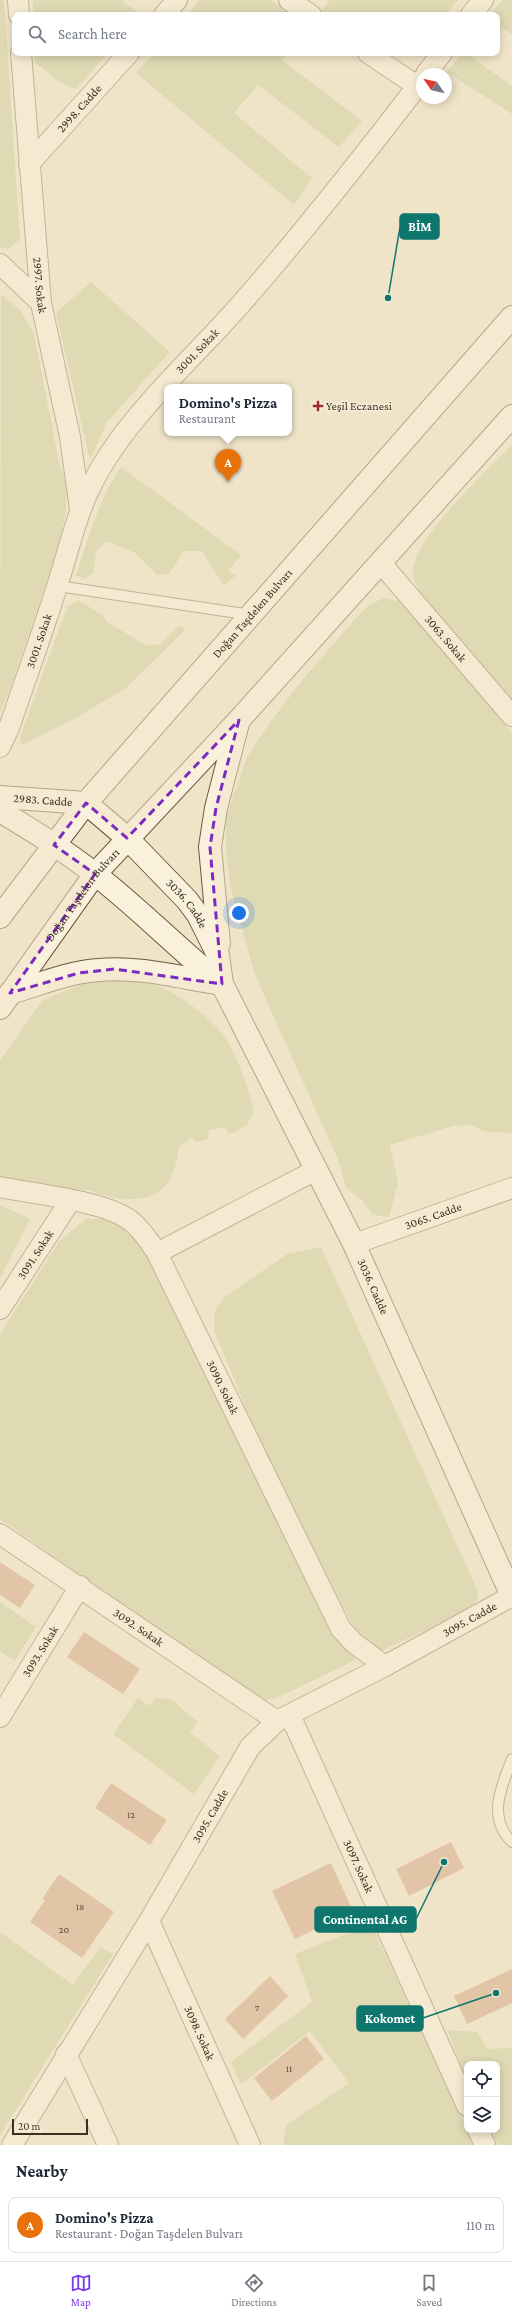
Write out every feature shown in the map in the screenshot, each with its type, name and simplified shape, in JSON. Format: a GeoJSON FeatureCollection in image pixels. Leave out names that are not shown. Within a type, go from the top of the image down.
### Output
{"type":"FeatureCollection","features":[{"type":"Feature","properties":{"kind":"main road","name":"Doğan Taşdelen Bulvarı"},"geometry":{"type":"LineString","coordinates":[[0,917],[86,803],[512,317]]}},
{"type":"Feature","properties":{"kind":"main road","name":"Doğan Taşdelen Bulvarı"},"geometry":{"type":"LineString","coordinates":[[5,1000],[96,874],[127,838],[239,720],[512,416]]}},
{"type":"Feature","properties":{"kind":"main road"},"geometry":{"type":"LineString","coordinates":[[5,1000],[79,973],[114,969],[150,972],[222,984],[210,847],[216,808],[239,720]]}},
{"type":"Feature","properties":{"kind":"main road","name":"2983. Cadde"},"geometry":{"type":"LineString","coordinates":[[0,797],[86,803]]}},
{"type":"Feature","properties":{"kind":"main road","name":"3036. Cadde"},"geometry":{"type":"LineString","coordinates":[[86,803],[127,838],[172,882],[198,915],[218,955],[222,984],[354,1244],[512,1596]]}},
{"type":"Feature","properties":{"kind":"main road","name":"2983. Cadde"},"geometry":{"type":"LineString","coordinates":[[0,811],[54,845],[96,874]]}},
{"type":"Feature","properties":{"kind":"main road","name":"3036. Cadde"},"geometry":{"type":"LineString","coordinates":[[96,874],[158,925],[185,953],[222,984]]}},
{"type":"Feature","properties":{"kind":"street"},"geometry":{"type":"LineString","coordinates":[[18,0],[19,12]]}},
{"type":"Feature","properties":{"kind":"street"},"geometry":{"type":"LineString","coordinates":[[167,12],[178,0]]}},
{"type":"Feature","properties":{"kind":"street"},"geometry":{"type":"LineString","coordinates":[[289,0],[307,12]]}},
{"type":"Feature","properties":{"kind":"street"},"geometry":{"type":"LineString","coordinates":[[473,12],[483,0]]}},
{"type":"Feature","properties":{"kind":"street","name":"2997. Sokak"},"geometry":{"type":"LineString","coordinates":[[21,56],[41,303],[70,437],[80,513]]}},
{"type":"Feature","properties":{"kind":"street","name":"2998. Cadde"},"geometry":{"type":"LineString","coordinates":[[29,164],[126,56]]}},
{"type":"Feature","properties":{"kind":"street"},"geometry":{"type":"LineString","coordinates":[[374,56],[416,77]]}},
{"type":"Feature","properties":{"kind":"street","name":"3001. Sokak"},"geometry":{"type":"LineString","coordinates":[[431,68],[440,56]]}},
{"type":"Feature","properties":{"kind":"street","name":"3001. Sokak"},"geometry":{"type":"LineString","coordinates":[[168,384],[318,215],[416,88]]}},
{"type":"Feature","properties":{"kind":"street"},"geometry":{"type":"LineString","coordinates":[[0,264],[41,303]]}},
{"type":"Feature","properties":{"kind":"street","name":"3001. Sokak"},"geometry":{"type":"LineString","coordinates":[[0,747],[9,728],[58,586],[80,513],[89,490],[102,467],[143,412],[164,389]]}},
{"type":"Feature","properties":{"kind":"street","name":"3063. Sokak"},"geometry":{"type":"LineString","coordinates":[[380,562],[512,716]]}},
{"type":"Feature","properties":{"kind":"street"},"geometry":{"type":"LineString","coordinates":[[157,1253],[316,1170]]}},
{"type":"Feature","properties":{"kind":"street","name":"3090. Sokak"},"geometry":{"type":"LineString","coordinates":[[0,1187],[114,1210],[132,1221],[145,1235],[157,1253],[341,1629],[358,1647],[385,1666]]}},
{"type":"Feature","properties":{"kind":"street","name":"3065. Cadde"},"geometry":{"type":"LineString","coordinates":[[354,1244],[512,1188]]}},
{"type":"Feature","properties":{"kind":"street","name":"3091. Sokak"},"geometry":{"type":"LineString","coordinates":[[0,1309],[70,1201]]}},
{"type":"Feature","properties":{"kind":"street","name":"3092. Sokak"},"geometry":{"type":"LineString","coordinates":[[0,1534],[284,1718]]}},
{"type":"Feature","properties":{"kind":"street","name":"3093. Sokak"},"geometry":{"type":"LineString","coordinates":[[0,1717],[80,1586]]}},
{"type":"Feature","properties":{"kind":"street","name":"3095. Cadde"},"geometry":{"type":"LineString","coordinates":[[12,2145],[66,2054],[149,1921],[250,1746],[284,1718],[385,1666],[512,1596]]}},
{"type":"Feature","properties":{"kind":"street","name":"3097. Sokak"},"geometry":{"type":"LineString","coordinates":[[284,1718],[464,2100]]}},
{"type":"Feature","properties":{"kind":"street","name":"3098. Sokak"},"geometry":{"type":"LineString","coordinates":[[149,1921],[250,2145]]}},
{"type":"Feature","properties":{"kind":"street"},"geometry":{"type":"LineString","coordinates":[[66,2054],[108,2145]]}},
{"type":"Feature","properties":{"kind":"street"},"geometry":{"type":"LineString","coordinates":[[479,2133],[485,2145]]}},
{"type":"Feature","properties":{"kind":"lane"},"geometry":{"type":"LineString","coordinates":[[58,586],[252,615]]}},
{"type":"Feature","properties":{"kind":"lane"},"geometry":{"type":"LineString","coordinates":[[512,1759],[499,1792],[497,1808],[499,1822],[504,1835],[512,1842]]}},
{"type":"Feature","properties":{"kind":"highlighted area"},"geometry":{"type":"Polygon","coordinates":[[[239,720],[216,808],[210,847],[222,984],[114,969],[79,973],[10,993],[95,874],[54,845],[86,803],[127,838],[239,720]]]}},
{"type":"Feature","properties":{"kind":"green space"},"geometry":{"type":"Polygon","coordinates":[[[0,0],[4,0],[20,239],[9,249],[0,247],[0,0]]]}},
{"type":"Feature","properties":{"kind":"green space"},"geometry":{"type":"Polygon","coordinates":[[[33,0],[122,0],[137,12],[33,12],[33,0]]]}},
{"type":"Feature","properties":{"kind":"green space"},"geometry":{"type":"Polygon","coordinates":[[[200,0],[271,0],[289,12],[190,12],[200,0]]]}},
{"type":"Feature","properties":{"kind":"green space"},"geometry":{"type":"Polygon","coordinates":[[[330,0],[458,0],[448,12],[321,11],[330,0]]]}},
{"type":"Feature","properties":{"kind":"green space"},"geometry":{"type":"Polygon","coordinates":[[[502,0],[512,0],[512,35],[500,26],[500,12],[492,12],[502,0]]]}},
{"type":"Feature","properties":{"kind":"green space"},"geometry":{"type":"Polygon","coordinates":[[[35,56],[105,56],[76,89],[58,81],[35,63],[35,56]]]}},
{"type":"Feature","properties":{"kind":"green space"},"geometry":{"type":"Polygon","coordinates":[[[151,56],[285,56],[282,60],[362,121],[339,147],[258,85],[234,113],[312,178],[294,205],[136,73],[151,56]]]}},
{"type":"Feature","properties":{"kind":"green space"},"geometry":{"type":"Polygon","coordinates":[[[460,56],[470,56],[512,86],[512,114],[452,75],[452,68],[450,68],[460,56]]]}},
{"type":"Feature","properties":{"kind":"green space"},"geometry":{"type":"Polygon","coordinates":[[[91,282],[170,352],[107,422],[90,460],[56,313],[91,282]]]}},
{"type":"Feature","properties":{"kind":"green space"},"geometry":{"type":"Polygon","coordinates":[[[1,294],[20,310],[34,334],[59,462],[67,485],[66,509],[61,540],[9,692],[0,712],[1,294]]]}},
{"type":"Feature","properties":{"kind":"green space"},"geometry":{"type":"Polygon","coordinates":[[[512,445],[512,701],[420,592],[413,575],[415,561],[423,544],[436,526],[469,488],[512,445]]]}},
{"type":"Feature","properties":{"kind":"green space"},"geometry":{"type":"Polygon","coordinates":[[[121,467],[241,555],[228,571],[236,575],[224,586],[202,551],[184,551],[169,574],[157,575],[135,553],[106,541],[96,552],[94,573],[85,579],[76,576],[89,534],[100,506],[121,467]]]}},
{"type":"Feature","properties":{"kind":"green space"},"geometry":{"type":"Polygon","coordinates":[[[384,598],[399,601],[416,618],[512,733],[512,1134],[487,1132],[478,1129],[473,1125],[453,1126],[390,1145],[398,1183],[389,1217],[373,1215],[361,1199],[346,1188],[339,1162],[255,975],[230,885],[226,851],[226,817],[247,757],[271,721],[303,679],[369,605],[384,598]]]}},
{"type":"Feature","properties":{"kind":"green space"},"geometry":{"type":"Polygon","coordinates":[[[78,600],[104,616],[106,621],[147,646],[161,644],[178,626],[186,629],[126,688],[74,719],[22,745],[20,737],[67,607],[78,600]]]}},
{"type":"Feature","properties":{"kind":"green space"},"geometry":{"type":"Polygon","coordinates":[[[103,978],[133,979],[166,989],[190,1004],[212,1023],[228,1042],[246,1084],[254,1111],[247,1125],[229,1135],[225,1127],[210,1130],[207,1140],[196,1142],[191,1138],[179,1147],[173,1174],[167,1183],[152,1196],[129,1199],[114,1198],[87,1190],[51,1189],[0,1179],[0,1060],[42,1001],[74,987],[103,978]]]}},
{"type":"Feature","properties":{"kind":"green space"},"geometry":{"type":"Polygon","coordinates":[[[0,1205],[30,1219],[0,1278],[0,1205]]]}},
{"type":"Feature","properties":{"kind":"green space"},"geometry":{"type":"Polygon","coordinates":[[[86,1219],[116,1219],[134,1231],[191,1332],[333,1637],[344,1648],[351,1651],[355,1660],[275,1699],[257,1699],[0,1519],[0,1334],[60,1240],[86,1219]]]}},
{"type":"Feature","properties":{"kind":"green space"},"geometry":{"type":"Polygon","coordinates":[[[321,1247],[477,1589],[478,1600],[470,1609],[379,1652],[366,1641],[351,1622],[263,1450],[214,1330],[215,1310],[225,1297],[287,1254],[321,1247]]]}},
{"type":"Feature","properties":{"kind":"green space"},"geometry":{"type":"Polygon","coordinates":[[[0,1602],[36,1627],[15,1661],[0,1651],[0,1602]]]}},
{"type":"Feature","properties":{"kind":"green space"},"geometry":{"type":"Polygon","coordinates":[[[156,1697],[172,1700],[198,1722],[190,1732],[220,1756],[194,1794],[113,1734],[138,1698],[150,1706],[156,1697]]]}},
{"type":"Feature","properties":{"kind":"green space"},"geometry":{"type":"Polygon","coordinates":[[[371,1924],[464,2123],[464,2133],[469,2133],[474,2144],[473,2145],[283,2145],[286,2125],[349,2083],[310,2031],[241,2085],[231,2062],[312,2002],[295,1954],[371,1924]]]}},
{"type":"Feature","properties":{"kind":"green space"},"geometry":{"type":"Polygon","coordinates":[[[0,1932],[73,1985],[100,1947],[113,1954],[0,2135],[0,1932]]]}},
{"type":"Feature","properties":{"kind":"green space"},"geometry":{"type":"Polygon","coordinates":[[[447,2030],[477,2032],[488,2049],[512,2048],[512,2145],[498,2145],[492,2133],[500,2133],[500,2061],[464,2061],[464,2072],[447,2030]]]}},
{"type":"Feature","properties":{"kind":"building"},"geometry":{"type":"Polygon","coordinates":[[[0,1562],[35,1585],[20,1608],[0,1595],[0,1562]]]}},
{"type":"Feature","properties":{"kind":"building"},"geometry":{"type":"Polygon","coordinates":[[[84,1632],[140,1669],[123,1694],[67,1657],[84,1632]]]}},
{"type":"Feature","properties":{"kind":"building"},"geometry":{"type":"Polygon","coordinates":[[[111,1783],[167,1820],[150,1845],[95,1808],[111,1783]]]}},
{"type":"Feature","properties":{"kind":"building"},"geometry":{"type":"Polygon","coordinates":[[[451,1842],[464,1868],[409,1896],[396,1869],[451,1842]]]}},
{"type":"Feature","properties":{"kind":"building"},"geometry":{"type":"Polygon","coordinates":[[[331,1863],[353,1911],[295,1939],[272,1891],[331,1863]]]}},
{"type":"Feature","properties":{"kind":"building"},"geometry":{"type":"Polygon","coordinates":[[[59,1874],[114,1912],[82,1958],[30,1922],[45,1900],[42,1899],[59,1874]]]}},
{"type":"Feature","properties":{"kind":"building"},"geometry":{"type":"Polygon","coordinates":[[[512,1969],[512,2003],[467,2024],[454,1996],[512,1969]]]}},
{"type":"Feature","properties":{"kind":"building"},"geometry":{"type":"Polygon","coordinates":[[[270,1976],[288,1996],[243,2039],[225,2019],[270,1976]]]}},
{"type":"Feature","properties":{"kind":"building"},"geometry":{"type":"Polygon","coordinates":[[[306,2036],[324,2059],[272,2101],[254,2078],[306,2036]]]}},
{"type":"Feature","properties":{"kind":"place","name":"BİM"},"geometry":{"type":"Point","coordinates":[388,298]}},
{"type":"Feature","properties":{"kind":"place","name":"Yeşil Eczanesi"},"geometry":{"type":"Point","coordinates":[318,406]}},
{"type":"Feature","properties":{"kind":"place","name":"Domino's Pizza"},"geometry":{"type":"Point","coordinates":[228,482]}},
{"type":"Feature","properties":{"kind":"place","name":"Continental AG"},"geometry":{"type":"Point","coordinates":[444,1862]}},
{"type":"Feature","properties":{"kind":"place","name":"Kokomet"},"geometry":{"type":"Point","coordinates":[496,1993]}}]}
